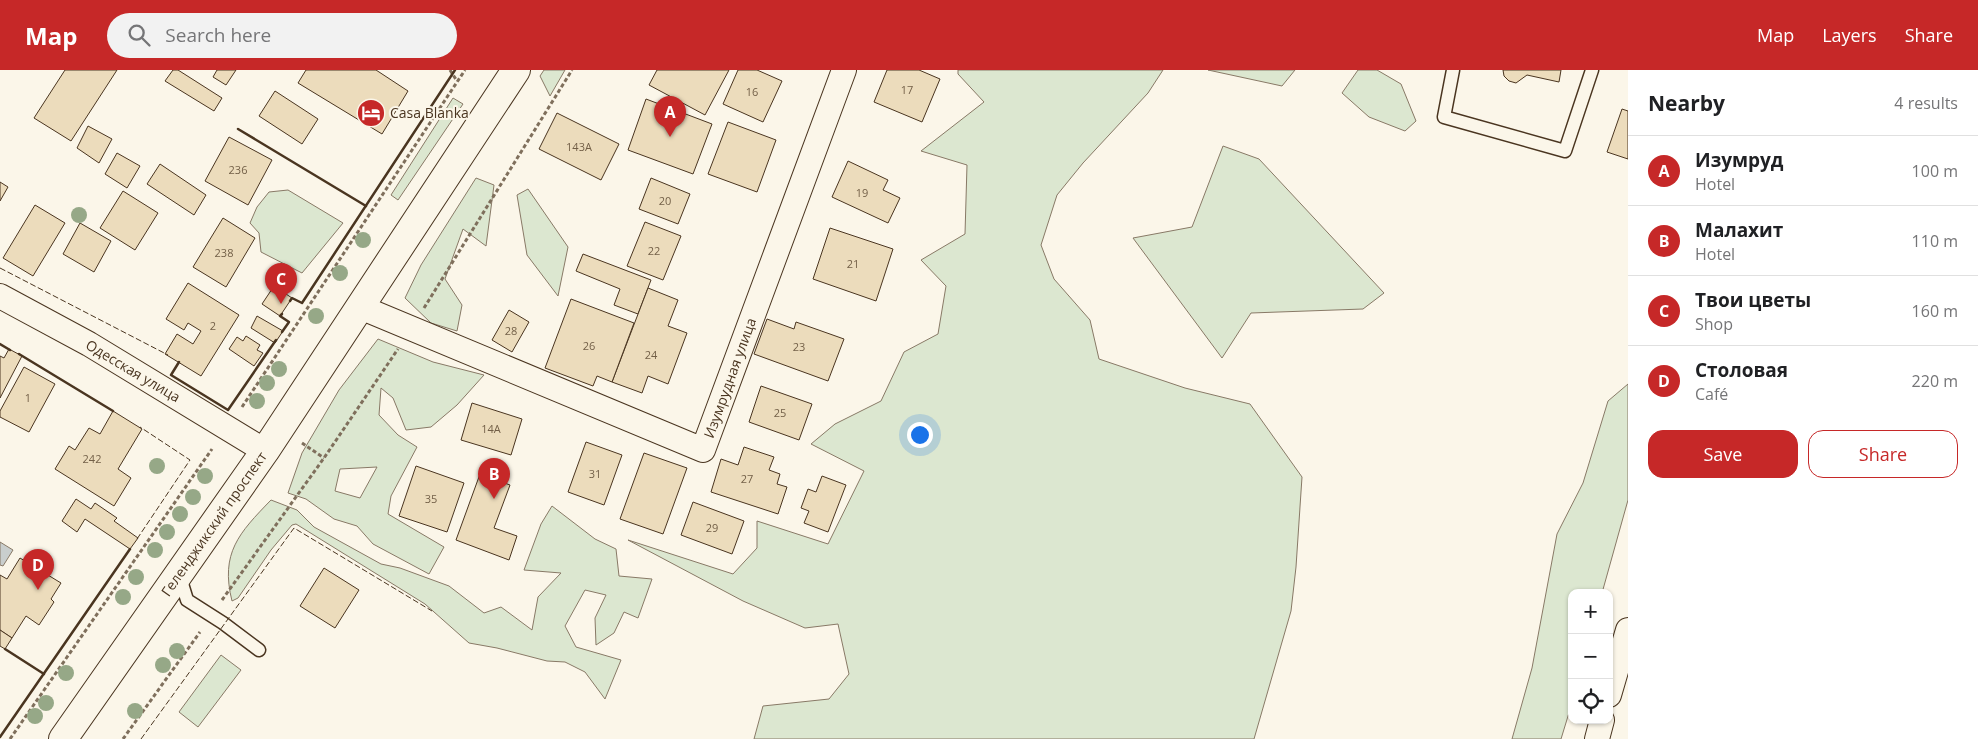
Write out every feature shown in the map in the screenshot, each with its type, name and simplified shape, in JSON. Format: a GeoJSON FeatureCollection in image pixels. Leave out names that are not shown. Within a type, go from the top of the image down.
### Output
{"type":"FeatureCollection","features":[{"type":"Feature","properties":{"kind":"main road","name":"Геленджикский проспект"},"geometry":{"type":"LineString","coordinates":[[64,739],[265,451],[516,70]]}},
{"type":"Feature","properties":{"kind":"street","name":"Изумрудная улица"},"geometry":{"type":"LineString","coordinates":[[360,307],[703,450],[844,70]]}},
{"type":"Feature","properties":{"kind":"street","name":"Одесская улица"},"geometry":{"type":"LineString","coordinates":[[0,296],[89,344],[265,451]]}},
{"type":"Feature","properties":{"kind":"street"},"geometry":{"type":"LineString","coordinates":[[1613,681],[1628,630]]}},
{"type":"Feature","properties":{"kind":"street"},"geometry":{"type":"LineString","coordinates":[[1597,739],[1601,724]]}},
{"type":"Feature","properties":{"kind":"lane"},"geometry":{"type":"LineString","coordinates":[[1453,70],[1444,117],[1565,151],[1592,70]]}},
{"type":"Feature","properties":{"kind":"lane"},"geometry":{"type":"LineString","coordinates":[[179,574],[187,600],[224,623],[259,650]]}},
{"type":"Feature","properties":{"kind":"path"},"geometry":{"type":"LineString","coordinates":[[450,70],[458,81]]}},
{"type":"Feature","properties":{"kind":"path"},"geometry":{"type":"LineString","coordinates":[[10,739],[226,428],[465,70]]}},
{"type":"Feature","properties":{"kind":"path"},"geometry":{"type":"LineString","coordinates":[[324,458],[412,328],[572,70]]}},
{"type":"Feature","properties":{"kind":"green space"},"geometry":{"type":"Polygon","coordinates":[[[544,70],[565,70],[550,96],[540,76],[544,70]]]}},
{"type":"Feature","properties":{"kind":"green space"},"geometry":{"type":"Polygon","coordinates":[[[958,70],[1163,70],[1148,93],[1083,163],[1057,195],[1041,245],[1054,279],[1090,320],[1099,359],[1185,388],[1250,404],[1302,477],[1291,611],[1254,739],[754,739],[763,706],[829,699],[849,674],[838,624],[805,628],[743,601],[628,540],[733,574],[757,548],[757,521],[828,544],[864,471],[811,444],[835,424],[881,401],[904,352],[938,334],[946,286],[921,260],[965,234],[967,165],[921,151],[984,102],[958,74],[958,70]]]}},
{"type":"Feature","properties":{"kind":"green space"},"geometry":{"type":"Polygon","coordinates":[[[1208,70],[1295,70],[1282,86],[1208,70]]]}},
{"type":"Feature","properties":{"kind":"green space"},"geometry":{"type":"Polygon","coordinates":[[[1358,70],[1377,70],[1401,84],[1416,121],[1405,131],[1369,117],[1342,93],[1358,70]]]}},
{"type":"Feature","properties":{"kind":"green space"},"geometry":{"type":"Polygon","coordinates":[[[453,98],[463,104],[398,200],[391,195],[453,98]]]}},
{"type":"Feature","properties":{"kind":"green space"},"geometry":{"type":"Polygon","coordinates":[[[1223,146],[1259,159],[1384,293],[1363,309],[1251,313],[1222,358],[1133,238],[1192,227],[1223,146]]]}},
{"type":"Feature","properties":{"kind":"green space"},"geometry":{"type":"Polygon","coordinates":[[[476,178],[494,185],[486,246],[463,229],[445,279],[462,305],[457,331],[431,323],[405,298],[421,265],[476,178]]]}},
{"type":"Feature","properties":{"kind":"green space"},"geometry":{"type":"Polygon","coordinates":[[[528,189],[568,247],[558,296],[527,255],[517,195],[528,189]]]}},
{"type":"Feature","properties":{"kind":"green space"},"geometry":{"type":"Polygon","coordinates":[[[288,190],[343,223],[302,273],[261,252],[259,233],[250,223],[257,207],[269,192],[288,190]]]}},
{"type":"Feature","properties":{"kind":"green space"},"geometry":{"type":"Polygon","coordinates":[[[378,339],[433,362],[484,375],[457,405],[431,427],[406,430],[393,398],[381,388],[379,415],[398,435],[417,447],[391,496],[388,514],[444,547],[429,574],[373,544],[357,526],[334,519],[306,499],[288,493],[302,453],[339,390],[378,339]],[[377,467],[340,469],[335,491],[360,498],[377,467]]]}},
{"type":"Feature","properties":{"kind":"green space"},"geometry":{"type":"Polygon","coordinates":[[[1628,384],[1628,500],[1603,589],[1568,589],[1568,716],[1561,739],[1512,739],[1532,668],[1557,534],[1583,483],[1608,401],[1628,384]]]}},
{"type":"Feature","properties":{"kind":"green space"},"geometry":{"type":"Polygon","coordinates":[[[271,500],[297,510],[314,527],[381,564],[400,568],[449,586],[484,613],[501,607],[532,630],[538,597],[561,573],[524,570],[541,524],[552,506],[595,539],[616,549],[619,576],[652,579],[638,618],[624,612],[614,633],[596,645],[595,618],[606,595],[585,590],[565,626],[576,647],[621,660],[605,699],[585,672],[565,662],[547,661],[469,643],[425,604],[296,524],[292,525],[271,550],[238,598],[232,601],[229,570],[235,545],[241,534],[271,500]]]}},
{"type":"Feature","properties":{"kind":"green space"},"geometry":{"type":"Polygon","coordinates":[[[221,655],[241,670],[198,727],[179,712],[221,655]]]}},
{"type":"Feature","properties":{"kind":"shaded area"},"geometry":{"type":"Polygon","coordinates":[[[0,542],[13,550],[3,566],[0,565],[0,542]]]}},
{"type":"Feature","properties":{"kind":"building"},"geometry":{"type":"Polygon","coordinates":[[[65,70],[117,70],[71,141],[34,118],[65,70]]]}},
{"type":"Feature","properties":{"kind":"building"},"geometry":{"type":"Polygon","coordinates":[[[173,70],[178,70],[222,98],[214,111],[165,81],[173,70]]]}},
{"type":"Feature","properties":{"kind":"building"},"geometry":{"type":"Polygon","coordinates":[[[217,70],[236,70],[226,85],[213,77],[217,70]]]}},
{"type":"Feature","properties":{"kind":"building","name":"Casa Blanka"},"geometry":{"type":"Polygon","coordinates":[[[306,70],[376,70],[408,91],[382,134],[298,83],[306,70]]]}},
{"type":"Feature","properties":{"kind":"building"},"geometry":{"type":"Polygon","coordinates":[[[657,70],[729,70],[705,115],[649,85],[657,70]]]}},
{"type":"Feature","properties":{"kind":"building"},"geometry":{"type":"Polygon","coordinates":[[[738,70],[757,70],[782,81],[763,122],[723,104],[738,70]]]}},
{"type":"Feature","properties":{"kind":"building"},"geometry":{"type":"Polygon","coordinates":[[[887,70],[919,70],[940,79],[922,122],[874,102],[887,70]]]}},
{"type":"Feature","properties":{"kind":"building"},"geometry":{"type":"Polygon","coordinates":[[[1503,70],[1561,70],[1559,82],[1527,75],[1516,83],[1509,81],[1504,76],[1503,70]]]}},
{"type":"Feature","properties":{"kind":"building"},"geometry":{"type":"Polygon","coordinates":[[[275,91],[318,119],[302,144],[259,116],[275,91]]]}},
{"type":"Feature","properties":{"kind":"building"},"geometry":{"type":"Polygon","coordinates":[[[646,99],[712,124],[693,174],[628,150],[646,99]]]}},
{"type":"Feature","properties":{"kind":"building"},"geometry":{"type":"Polygon","coordinates":[[[1622,109],[1628,111],[1628,159],[1607,152],[1622,109]]]}},
{"type":"Feature","properties":{"kind":"building"},"geometry":{"type":"Polygon","coordinates":[[[557,113],[619,144],[601,180],[539,149],[557,113]]]}},
{"type":"Feature","properties":{"kind":"building"},"geometry":{"type":"Polygon","coordinates":[[[728,122],[776,140],[757,192],[708,174],[728,122]]]}},
{"type":"Feature","properties":{"kind":"building"},"geometry":{"type":"Polygon","coordinates":[[[88,126],[112,139],[99,163],[77,148],[88,126]]]}},
{"type":"Feature","properties":{"kind":"building"},"geometry":{"type":"Polygon","coordinates":[[[229,137],[272,160],[248,205],[205,181],[229,137]]]}},
{"type":"Feature","properties":{"kind":"building"},"geometry":{"type":"Polygon","coordinates":[[[117,153],[140,166],[127,188],[105,174],[117,153]]]}},
{"type":"Feature","properties":{"kind":"building"},"geometry":{"type":"Polygon","coordinates":[[[848,161],[888,180],[883,190],[900,198],[888,223],[832,197],[848,161]]]}},
{"type":"Feature","properties":{"kind":"building"},"geometry":{"type":"Polygon","coordinates":[[[160,164],[206,195],[194,215],[147,184],[160,164]]]}},
{"type":"Feature","properties":{"kind":"building"},"geometry":{"type":"Polygon","coordinates":[[[651,178],[690,194],[678,224],[639,209],[651,178]]]}},
{"type":"Feature","properties":{"kind":"building"},"geometry":{"type":"Polygon","coordinates":[[[0,182],[8,187],[0,201],[0,182]]]}},
{"type":"Feature","properties":{"kind":"building"},"geometry":{"type":"Polygon","coordinates":[[[123,191],[158,213],[135,250],[100,228],[123,191]]]}},
{"type":"Feature","properties":{"kind":"building"},"geometry":{"type":"Polygon","coordinates":[[[35,205],[65,223],[33,276],[3,258],[35,205]]]}},
{"type":"Feature","properties":{"kind":"building"},"geometry":{"type":"Polygon","coordinates":[[[223,218],[255,238],[226,287],[193,267],[223,218]]]}},
{"type":"Feature","properties":{"kind":"building"},"geometry":{"type":"Polygon","coordinates":[[[645,222],[681,236],[663,280],[627,266],[645,222]]]}},
{"type":"Feature","properties":{"kind":"building"},"geometry":{"type":"Polygon","coordinates":[[[80,223],[111,241],[94,272],[63,254],[80,223]]]}},
{"type":"Feature","properties":{"kind":"building"},"geometry":{"type":"Polygon","coordinates":[[[830,228],[893,249],[876,301],[813,279],[830,228]]]}},
{"type":"Feature","properties":{"kind":"building"},"geometry":{"type":"Polygon","coordinates":[[[583,254],[651,280],[638,314],[614,305],[620,289],[576,271],[583,254]]]}},
{"type":"Feature","properties":{"kind":"building"},"geometry":{"type":"Polygon","coordinates":[[[188,283],[239,315],[201,376],[165,354],[177,334],[193,344],[201,331],[188,323],[184,330],[166,319],[188,283]]]}},
{"type":"Feature","properties":{"kind":"building"},"geometry":{"type":"Polygon","coordinates":[[[274,286],[292,298],[280,316],[262,304],[274,286]]]}},
{"type":"Feature","properties":{"kind":"building"},"geometry":{"type":"Polygon","coordinates":[[[648,288],[678,300],[668,326],[687,333],[668,384],[648,376],[642,393],[612,382],[648,288]]]}},
{"type":"Feature","properties":{"kind":"building"},"geometry":{"type":"Polygon","coordinates":[[[571,299],[634,323],[612,382],[597,376],[593,386],[545,368],[571,299]]]}},
{"type":"Feature","properties":{"kind":"building"},"geometry":{"type":"Polygon","coordinates":[[[509,310],[529,322],[512,352],[492,340],[509,310]]]}},
{"type":"Feature","properties":{"kind":"building"},"geometry":{"type":"Polygon","coordinates":[[[257,316],[283,331],[275,343],[251,328],[257,316]]]}},
{"type":"Feature","properties":{"kind":"building"},"geometry":{"type":"Polygon","coordinates":[[[767,319],[794,329],[796,322],[844,339],[828,381],[754,354],[767,319]]]}},
{"type":"Feature","properties":{"kind":"building"},"geometry":{"type":"Polygon","coordinates":[[[246,336],[260,345],[257,350],[263,353],[254,366],[229,349],[237,337],[243,341],[246,336]]]}},
{"type":"Feature","properties":{"kind":"building"},"geometry":{"type":"Polygon","coordinates":[[[9,349],[22,356],[0,398],[0,356],[4,358],[9,349]]]}},
{"type":"Feature","properties":{"kind":"building"},"geometry":{"type":"Polygon","coordinates":[[[24,367],[55,384],[29,432],[0,417],[0,411],[24,367]]]}},
{"type":"Feature","properties":{"kind":"building"},"geometry":{"type":"Polygon","coordinates":[[[761,386],[812,404],[799,440],[749,422],[761,386]]]}},
{"type":"Feature","properties":{"kind":"building"},"geometry":{"type":"Polygon","coordinates":[[[472,403],[522,419],[511,455],[461,440],[472,403]]]}},
{"type":"Feature","properties":{"kind":"building"},"geometry":{"type":"Polygon","coordinates":[[[113,411],[142,429],[118,469],[131,478],[114,506],[55,469],[69,446],[75,450],[89,428],[100,434],[113,411]]]}},
{"type":"Feature","properties":{"kind":"building"},"geometry":{"type":"Polygon","coordinates":[[[586,442],[622,455],[604,505],[568,492],[586,442]]]}},
{"type":"Feature","properties":{"kind":"building"},"geometry":{"type":"Polygon","coordinates":[[[744,447],[774,457],[769,470],[780,474],[777,484],[787,487],[778,514],[711,492],[721,459],[738,465],[744,447]]]}},
{"type":"Feature","properties":{"kind":"building"},"geometry":{"type":"Polygon","coordinates":[[[644,453],[687,468],[663,534],[620,519],[644,453]]]}},
{"type":"Feature","properties":{"kind":"building"},"geometry":{"type":"Polygon","coordinates":[[[416,466],[464,483],[447,532],[399,516],[416,466]]]}},
{"type":"Feature","properties":{"kind":"building"},"geometry":{"type":"Polygon","coordinates":[[[480,474],[510,485],[494,528],[517,536],[509,560],[456,540],[480,474]]]}},
{"type":"Feature","properties":{"kind":"building"},"geometry":{"type":"Polygon","coordinates":[[[822,476],[846,485],[828,532],[804,523],[809,511],[801,508],[808,489],[816,492],[822,476]]]}},
{"type":"Feature","properties":{"kind":"building"},"geometry":{"type":"Polygon","coordinates":[[[76,499],[91,509],[95,503],[117,518],[114,521],[138,538],[130,549],[85,519],[77,532],[62,521],[76,499]]]}},
{"type":"Feature","properties":{"kind":"building"},"geometry":{"type":"Polygon","coordinates":[[[693,502],[744,521],[732,554],[681,535],[693,502]]]}},
{"type":"Feature","properties":{"kind":"building"},"geometry":{"type":"Polygon","coordinates":[[[20,558],[61,583],[51,599],[54,602],[39,625],[26,616],[12,638],[0,630],[0,575],[7,579],[20,558]]]}},
{"type":"Feature","properties":{"kind":"building"},"geometry":{"type":"Polygon","coordinates":[[[324,568],[359,590],[335,628],[300,606],[324,568]]]}},
{"type":"Feature","properties":{"kind":"building"},"geometry":{"type":"Polygon","coordinates":[[[0,630],[12,638],[5,649],[0,646],[0,630]]]}},
{"type":"Feature","properties":{"kind":"fence"},"geometry":{"type":"LineString","coordinates":[[0,268],[168,355]]}},
{"type":"Feature","properties":{"kind":"fence"},"geometry":{"type":"LineString","coordinates":[[137,539],[190,460],[140,427]]}},
{"type":"Feature","properties":{"kind":"fence"},"geometry":{"type":"LineString","coordinates":[[141,739],[294,528],[432,611]]}},
{"type":"Feature","properties":{"kind":"wall"},"geometry":{"type":"LineString","coordinates":[[290,301],[292,298],[302,303],[455,70]]}},
{"type":"Feature","properties":{"kind":"wall"},"geometry":{"type":"LineString","coordinates":[[238,129],[366,206]]}},
{"type":"Feature","properties":{"kind":"wall"},"geometry":{"type":"LineString","coordinates":[[282,314],[280,316],[289,322],[282,332]]}},
{"type":"Feature","properties":{"kind":"wall"},"geometry":{"type":"LineString","coordinates":[[179,362],[171,375],[228,410],[276,340]]}},
{"type":"Feature","properties":{"kind":"wall"},"geometry":{"type":"LineString","coordinates":[[0,344],[10,350]]}},
{"type":"Feature","properties":{"kind":"wall"},"geometry":{"type":"LineString","coordinates":[[19,354],[113,411]]}},
{"type":"Feature","properties":{"kind":"wall"},"geometry":{"type":"LineString","coordinates":[[0,737],[130,549]]}},
{"type":"Feature","properties":{"kind":"wall"},"geometry":{"type":"LineString","coordinates":[[5,649],[44,674]]}},
{"type":"Feature","properties":{"kind":"place","name":"Casa Blanka"},"geometry":{"type":"Point","coordinates":[371,113]}},
{"type":"Feature","properties":{"kind":"place","name":"Изумруд"},"geometry":{"type":"Point","coordinates":[670,137]}},
{"type":"Feature","properties":{"kind":"place","name":"Твои цветы"},"geometry":{"type":"Point","coordinates":[281,304]}},
{"type":"Feature","properties":{"kind":"place","name":"Малахит"},"geometry":{"type":"Point","coordinates":[494,499]}},
{"type":"Feature","properties":{"kind":"place","name":"Столовая"},"geometry":{"type":"Point","coordinates":[38,590]}}]}
